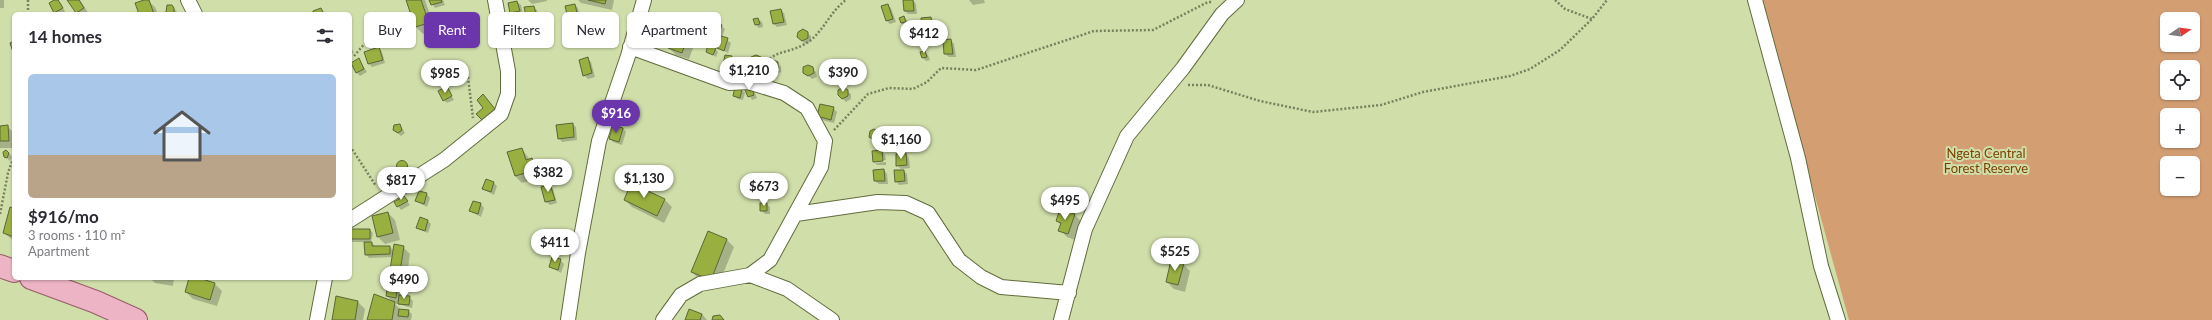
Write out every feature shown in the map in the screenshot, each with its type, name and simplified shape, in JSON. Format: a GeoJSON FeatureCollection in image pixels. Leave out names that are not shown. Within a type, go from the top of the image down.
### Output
{"type":"FeatureCollection","features":[{"type":"Feature","properties":{"kind":"main road"},"geometry":{"type":"LineString","coordinates":[[0,266],[12,271]]}},
{"type":"Feature","properties":{"kind":"main road"},"geometry":{"type":"LineString","coordinates":[[37,280],[96,302],[136,320]]}},
{"type":"Feature","properties":{"kind":"street"},"geometry":{"type":"LineString","coordinates":[[188,0],[194,12]]}},
{"type":"Feature","properties":{"kind":"street"},"geometry":{"type":"LineString","coordinates":[[352,219],[385,197],[428,172],[501,114],[508,94],[508,71],[495,0]]}},
{"type":"Feature","properties":{"kind":"street"},"geometry":{"type":"LineString","coordinates":[[640,12],[644,0]]}},
{"type":"Feature","properties":{"kind":"street"},"geometry":{"type":"LineString","coordinates":[[1755,0],[1798,158],[1821,266],[1838,320]]}},
{"type":"Feature","properties":{"kind":"street"},"geometry":{"type":"LineString","coordinates":[[1061,320],[1085,229],[1105,181],[1127,136],[1183,68],[1222,14],[1235,2]]}},
{"type":"Feature","properties":{"kind":"street"},"geometry":{"type":"LineString","coordinates":[[568,320],[578,253],[599,141],[630,48]]}},
{"type":"Feature","properties":{"kind":"street"},"geometry":{"type":"LineString","coordinates":[[633,48],[729,83],[748,82],[784,93],[801,102],[807,108],[825,141],[821,167],[770,260],[750,275],[700,284],[681,295],[663,320]]}},
{"type":"Feature","properties":{"kind":"street"},"geometry":{"type":"LineString","coordinates":[[796,214],[878,202],[906,203],[928,213],[959,260],[981,277],[1001,287],[1068,293]]}},
{"type":"Feature","properties":{"kind":"street"},"geometry":{"type":"LineString","coordinates":[[750,275],[787,289],[832,320]]}},
{"type":"Feature","properties":{"kind":"street"},"geometry":{"type":"LineString","coordinates":[[317,320],[323,281]]}},
{"type":"Feature","properties":{"kind":"path"},"geometry":{"type":"LineString","coordinates":[[28,0],[28,12]]}},
{"type":"Feature","properties":{"kind":"path"},"geometry":{"type":"LineString","coordinates":[[756,84],[765,63],[771,57],[804,45],[817,35],[846,0]]}},
{"type":"Feature","properties":{"kind":"path"},"geometry":{"type":"LineString","coordinates":[[1555,0],[1565,9],[1592,19]]}},
{"type":"Feature","properties":{"kind":"path"},"geometry":{"type":"LineString","coordinates":[[1168,85],[1208,85],[1260,101],[1313,112],[1380,105],[1423,92],[1510,76],[1530,69],[1560,50],[1592,19],[1607,0]]}},
{"type":"Feature","properties":{"kind":"path"},"geometry":{"type":"LineString","coordinates":[[825,141],[855,106],[868,94],[889,88],[913,89],[927,82],[941,68],[976,70],[1094,31],[1153,30],[1208,2],[1235,2]]}},
{"type":"Feature","properties":{"kind":"path"},"geometry":{"type":"LineString","coordinates":[[352,56],[354,56],[364,45]]}},
{"type":"Feature","properties":{"kind":"path"},"geometry":{"type":"LineString","coordinates":[[468,78],[471,114],[479,133]]}},
{"type":"Feature","properties":{"kind":"path"},"geometry":{"type":"LineString","coordinates":[[352,149],[385,197]]}},
{"type":"Feature","properties":{"kind":"path"},"geometry":{"type":"LineString","coordinates":[[0,214],[8,173],[12,162]]}},
{"type":"Feature","properties":{"kind":"green space","name":"Ngeta Central Forest Reserve"},"geometry":{"type":"Polygon","coordinates":[[[1761,0],[2212,0],[2212,320],[1849,320],[1761,0]]]}},
{"type":"Feature","properties":{"kind":"building"},"geometry":{"type":"Polygon","coordinates":[[[54,0],[58,0],[63,8],[54,12],[49,3],[54,0]]]}},
{"type":"Feature","properties":{"kind":"building"},"geometry":{"type":"Polygon","coordinates":[[[67,0],[79,0],[84,8],[75,12],[67,0]]]}},
{"type":"Feature","properties":{"kind":"building"},"geometry":{"type":"Polygon","coordinates":[[[149,0],[153,12],[138,12],[135,3],[149,0]]]}},
{"type":"Feature","properties":{"kind":"building"},"geometry":{"type":"Polygon","coordinates":[[[406,0],[421,0],[425,12],[424,24],[416,27],[416,12],[410,12],[406,0]]]}},
{"type":"Feature","properties":{"kind":"building"},"geometry":{"type":"Polygon","coordinates":[[[429,0],[441,0],[442,2],[431,5],[429,0]]]}},
{"type":"Feature","properties":{"kind":"building"},"geometry":{"type":"Polygon","coordinates":[[[588,0],[606,0],[605,4],[588,0]]]}},
{"type":"Feature","properties":{"kind":"building"},"geometry":{"type":"Polygon","coordinates":[[[903,0],[913,0],[914,11],[904,11],[903,0]]]}},
{"type":"Feature","properties":{"kind":"building"},"geometry":{"type":"Polygon","coordinates":[[[517,1],[520,11],[510,12],[508,3],[517,1]]]}},
{"type":"Feature","properties":{"kind":"building"},"geometry":{"type":"Polygon","coordinates":[[[575,4],[577,12],[566,12],[565,6],[575,4]]]}},
{"type":"Feature","properties":{"kind":"building"},"geometry":{"type":"Polygon","coordinates":[[[888,4],[893,19],[886,21],[881,6],[888,4]]]}},
{"type":"Feature","properties":{"kind":"building"},"geometry":{"type":"Polygon","coordinates":[[[167,5],[172,5],[174,12],[166,12],[167,5]]]}},
{"type":"Feature","properties":{"kind":"building"},"geometry":{"type":"Polygon","coordinates":[[[534,6],[536,12],[525,12],[524,7],[534,6]]]}},
{"type":"Feature","properties":{"kind":"building"},"geometry":{"type":"Polygon","coordinates":[[[321,8],[323,12],[313,12],[321,8]]]}},
{"type":"Feature","properties":{"kind":"building"},"geometry":{"type":"Polygon","coordinates":[[[781,9],[784,22],[773,24],[770,11],[781,9]]]}},
{"type":"Feature","properties":{"kind":"building"},"geometry":{"type":"Polygon","coordinates":[[[904,16],[906,22],[901,23],[899,18],[904,16]]]}},
{"type":"Feature","properties":{"kind":"building"},"geometry":{"type":"Polygon","coordinates":[[[931,17],[932,28],[922,29],[921,18],[931,17]]]}},
{"type":"Feature","properties":{"kind":"building"},"geometry":{"type":"Polygon","coordinates":[[[758,18],[760,24],[755,25],[753,19],[758,18]]]}},
{"type":"Feature","properties":{"kind":"building"},"geometry":{"type":"Polygon","coordinates":[[[803,29],[808,32],[808,38],[802,41],[797,37],[798,32],[803,29]]]}},
{"type":"Feature","properties":{"kind":"building"},"geometry":{"type":"Polygon","coordinates":[[[919,31],[920,42],[910,43],[909,32],[919,31]]]}},
{"type":"Feature","properties":{"kind":"building"},"geometry":{"type":"Polygon","coordinates":[[[721,36],[728,38],[724,51],[717,48],[721,48],[721,36]]]}},
{"type":"Feature","properties":{"kind":"building"},"geometry":{"type":"Polygon","coordinates":[[[951,39],[953,54],[944,54],[943,40],[951,39]]]}},
{"type":"Feature","properties":{"kind":"building"},"geometry":{"type":"Polygon","coordinates":[[[379,48],[383,60],[368,64],[364,52],[379,48]]]}},
{"type":"Feature","properties":{"kind":"building"},"geometry":{"type":"Polygon","coordinates":[[[668,48],[684,48],[682,53],[668,48]]]}},
{"type":"Feature","properties":{"kind":"building"},"geometry":{"type":"Polygon","coordinates":[[[707,48],[716,48],[713,55],[706,52],[707,48]]]}},
{"type":"Feature","properties":{"kind":"building"},"geometry":{"type":"Polygon","coordinates":[[[925,51],[927,57],[922,58],[920,52],[925,51]]]}},
{"type":"Feature","properties":{"kind":"building"},"geometry":{"type":"Polygon","coordinates":[[[725,55],[732,56],[730,65],[723,64],[725,55]]]}},
{"type":"Feature","properties":{"kind":"building"},"geometry":{"type":"Polygon","coordinates":[[[756,55],[761,57],[762,63],[756,66],[751,63],[751,57],[756,55]]]}},
{"type":"Feature","properties":{"kind":"building"},"geometry":{"type":"Polygon","coordinates":[[[588,57],[592,73],[583,76],[579,60],[588,57]]]}},
{"type":"Feature","properties":{"kind":"building"},"geometry":{"type":"Polygon","coordinates":[[[359,58],[364,69],[356,73],[352,62],[359,58]]]}},
{"type":"Feature","properties":{"kind":"building"},"geometry":{"type":"Polygon","coordinates":[[[773,60],[778,62],[778,68],[772,72],[768,68],[768,63],[773,60]]]}},
{"type":"Feature","properties":{"kind":"building"},"geometry":{"type":"Polygon","coordinates":[[[808,65],[813,67],[814,73],[808,76],[803,73],[803,67],[808,65]]]}},
{"type":"Feature","properties":{"kind":"building"},"geometry":{"type":"Polygon","coordinates":[[[436,68],[442,80],[435,83],[430,71],[436,68]]]}},
{"type":"Feature","properties":{"kind":"building"},"geometry":{"type":"Polygon","coordinates":[[[736,70],[743,71],[741,80],[734,79],[736,70]]]}},
{"type":"Feature","properties":{"kind":"building"},"geometry":{"type":"Polygon","coordinates":[[[447,86],[452,96],[443,101],[438,91],[447,86]]]}},
{"type":"Feature","properties":{"kind":"building"},"geometry":{"type":"Polygon","coordinates":[[[751,86],[754,95],[748,97],[744,88],[751,86]]]}},
{"type":"Feature","properties":{"kind":"building"},"geometry":{"type":"Polygon","coordinates":[[[735,87],[742,89],[740,98],[733,96],[735,87]]]}},
{"type":"Feature","properties":{"kind":"building"},"geometry":{"type":"Polygon","coordinates":[[[843,87],[848,90],[848,96],[842,99],[838,95],[838,90],[843,87]]]}},
{"type":"Feature","properties":{"kind":"building"},"geometry":{"type":"Polygon","coordinates":[[[483,94],[495,109],[482,120],[476,114],[483,108],[477,100],[483,94]]]}},
{"type":"Feature","properties":{"kind":"building"},"geometry":{"type":"Polygon","coordinates":[[[820,104],[834,107],[831,120],[817,116],[820,104]]]}},
{"type":"Feature","properties":{"kind":"building"},"geometry":{"type":"Polygon","coordinates":[[[573,123],[574,137],[558,139],[556,125],[573,123]]]}},
{"type":"Feature","properties":{"kind":"building"},"geometry":{"type":"Polygon","coordinates":[[[400,124],[402,130],[398,133],[393,130],[394,125],[400,124]]]}},
{"type":"Feature","properties":{"kind":"building"},"geometry":{"type":"Polygon","coordinates":[[[8,125],[9,141],[0,141],[0,126],[8,125]]]}},
{"type":"Feature","properties":{"kind":"building"},"geometry":{"type":"Polygon","coordinates":[[[613,125],[623,128],[619,142],[609,139],[613,125]]]}},
{"type":"Feature","properties":{"kind":"building"},"geometry":{"type":"Polygon","coordinates":[[[874,129],[879,131],[880,137],[874,140],[869,137],[870,131],[874,129]]]}},
{"type":"Feature","properties":{"kind":"building"},"geometry":{"type":"Polygon","coordinates":[[[522,148],[526,160],[532,158],[536,170],[515,176],[507,152],[522,148]]]}},
{"type":"Feature","properties":{"kind":"building"},"geometry":{"type":"Polygon","coordinates":[[[6,150],[9,153],[7,158],[4,157],[3,152],[6,150]]]}},
{"type":"Feature","properties":{"kind":"building"},"geometry":{"type":"Polygon","coordinates":[[[882,150],[883,161],[873,162],[872,151],[882,150]]]}},
{"type":"Feature","properties":{"kind":"building"},"geometry":{"type":"Polygon","coordinates":[[[906,153],[907,165],[896,166],[896,154],[906,153]]]}},
{"type":"Feature","properties":{"kind":"building"},"geometry":{"type":"Polygon","coordinates":[[[400,161],[404,161],[406,162],[406,170],[400,171],[397,168],[397,164],[400,161]]]}},
{"type":"Feature","properties":{"kind":"building"},"geometry":{"type":"Polygon","coordinates":[[[884,169],[885,181],[874,181],[873,170],[884,169]]]}},
{"type":"Feature","properties":{"kind":"building"},"geometry":{"type":"Polygon","coordinates":[[[894,170],[904,170],[905,181],[895,182],[894,170]]]}},
{"type":"Feature","properties":{"kind":"building"},"geometry":{"type":"Polygon","coordinates":[[[486,179],[494,182],[491,192],[482,189],[486,179]]]}},
{"type":"Feature","properties":{"kind":"building"},"geometry":{"type":"Polygon","coordinates":[[[631,183],[665,199],[657,216],[624,200],[631,183]]]}},
{"type":"Feature","properties":{"kind":"building"},"geometry":{"type":"Polygon","coordinates":[[[550,184],[555,200],[545,202],[541,187],[550,184]]]}},
{"type":"Feature","properties":{"kind":"building"},"geometry":{"type":"Polygon","coordinates":[[[419,191],[427,193],[424,204],[415,201],[419,191]]]}},
{"type":"Feature","properties":{"kind":"building"},"geometry":{"type":"Polygon","coordinates":[[[404,196],[408,201],[397,207],[394,202],[404,196]]]}},
{"type":"Feature","properties":{"kind":"building"},"geometry":{"type":"Polygon","coordinates":[[[473,201],[481,203],[478,214],[469,211],[473,201]]]}},
{"type":"Feature","properties":{"kind":"building"},"geometry":{"type":"Polygon","coordinates":[[[760,203],[767,203],[767,211],[760,211],[760,203]]]}},
{"type":"Feature","properties":{"kind":"building"},"geometry":{"type":"Polygon","coordinates":[[[10,207],[12,208],[12,236],[3,233],[10,207]]]}},
{"type":"Feature","properties":{"kind":"building"},"geometry":{"type":"Polygon","coordinates":[[[1060,209],[1075,214],[1068,234],[1058,231],[1061,223],[1056,221],[1060,209]]]}},
{"type":"Feature","properties":{"kind":"building"},"geometry":{"type":"Polygon","coordinates":[[[388,212],[393,233],[377,237],[372,216],[388,212]]]}},
{"type":"Feature","properties":{"kind":"building"},"geometry":{"type":"Polygon","coordinates":[[[420,217],[428,220],[425,231],[416,228],[420,217]]]}},
{"type":"Feature","properties":{"kind":"building"},"geometry":{"type":"Polygon","coordinates":[[[352,229],[370,229],[370,239],[352,239],[352,229]]]}},
{"type":"Feature","properties":{"kind":"building"},"geometry":{"type":"Polygon","coordinates":[[[708,231],[727,239],[711,280],[691,272],[708,231]]]}},
{"type":"Feature","properties":{"kind":"building"},"geometry":{"type":"Polygon","coordinates":[[[364,242],[372,242],[372,246],[390,246],[390,254],[365,255],[364,242]]]}},
{"type":"Feature","properties":{"kind":"building"},"geometry":{"type":"Polygon","coordinates":[[[394,244],[404,246],[396,298],[386,296],[394,244]]]}},
{"type":"Feature","properties":{"kind":"building"},"geometry":{"type":"Polygon","coordinates":[[[552,257],[561,259],[558,270],[549,267],[552,257]]]}},
{"type":"Feature","properties":{"kind":"building"},"geometry":{"type":"Polygon","coordinates":[[[1171,260],[1184,263],[1178,285],[1166,282],[1171,260]]]}},
{"type":"Feature","properties":{"kind":"building"},"geometry":{"type":"Polygon","coordinates":[[[188,280],[205,280],[215,283],[210,300],[185,292],[188,280]]]}},
{"type":"Feature","properties":{"kind":"building"},"geometry":{"type":"Polygon","coordinates":[[[374,294],[395,302],[392,320],[367,320],[374,294]]]}},
{"type":"Feature","properties":{"kind":"building"},"geometry":{"type":"Polygon","coordinates":[[[399,295],[410,296],[409,305],[398,304],[399,295]]]}},
{"type":"Feature","properties":{"kind":"building"},"geometry":{"type":"Polygon","coordinates":[[[336,296],[358,301],[355,320],[332,320],[336,296]]]}},
{"type":"Feature","properties":{"kind":"building"},"geometry":{"type":"Polygon","coordinates":[[[399,309],[409,310],[408,317],[398,316],[399,309]]]}},
{"type":"Feature","properties":{"kind":"building"},"geometry":{"type":"Polygon","coordinates":[[[689,309],[702,314],[700,320],[685,320],[689,309]]]}},
{"type":"Feature","properties":{"kind":"building"},"geometry":{"type":"Polygon","coordinates":[[[720,315],[724,320],[712,320],[713,316],[720,315]]]}}]}
